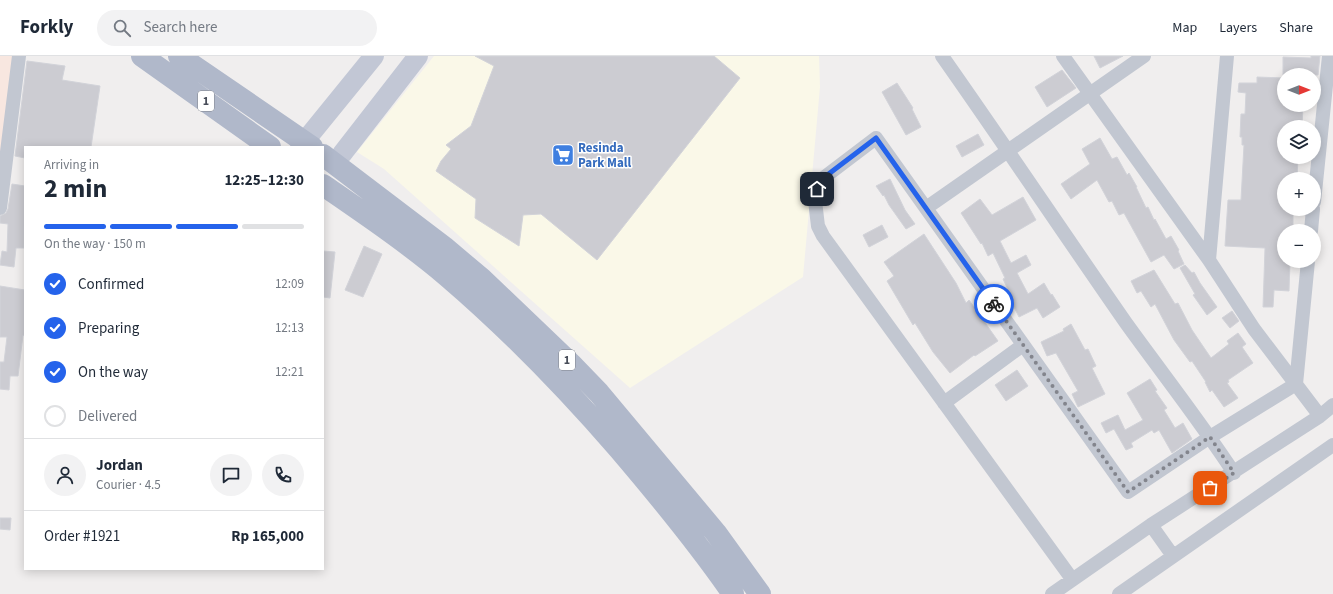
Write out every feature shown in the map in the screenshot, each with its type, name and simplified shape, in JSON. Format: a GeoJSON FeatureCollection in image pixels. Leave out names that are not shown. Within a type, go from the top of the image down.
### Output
{"type":"FeatureCollection","features":[{"type":"Feature","properties":{"kind":"main road","name":"1"},"geometry":{"type":"LineString","coordinates":[[142,56],[269,146]]}},
{"type":"Feature","properties":{"kind":"main road","name":"1"},"geometry":{"type":"LineString","coordinates":[[179,56],[305,145]]}},
{"type":"Feature","properties":{"kind":"main road","name":"1"},"geometry":{"type":"LineString","coordinates":[[333,155],[482,279],[572,364],[599,393],[716,533],[760,594]]}},
{"type":"Feature","properties":{"kind":"main road","name":"1"},"geometry":{"type":"LineString","coordinates":[[324,186],[388,231],[446,275],[554,376],[659,495],[695,541],[733,594]]}},
{"type":"Feature","properties":{"kind":"street"},"geometry":{"type":"LineString","coordinates":[[0,208],[19,56]]}},
{"type":"Feature","properties":{"kind":"street"},"geometry":{"type":"LineString","coordinates":[[305,145],[374,56]]}},
{"type":"Feature","properties":{"kind":"street"},"geometry":{"type":"LineString","coordinates":[[333,155],[418,56]]}},
{"type":"Feature","properties":{"kind":"street"},"geometry":{"type":"LineString","coordinates":[[942,56],[1147,352],[1210,437],[1234,473]]}},
{"type":"Feature","properties":{"kind":"street"},"geometry":{"type":"LineString","coordinates":[[1063,56],[1209,260],[1254,329],[1320,416]]}},
{"type":"Feature","properties":{"kind":"street"},"geometry":{"type":"LineString","coordinates":[[926,208],[1144,56]]}},
{"type":"Feature","properties":{"kind":"street"},"geometry":{"type":"LineString","coordinates":[[1209,260],[1227,56]]}},
{"type":"Feature","properties":{"kind":"street"},"geometry":{"type":"LineString","coordinates":[[1317,172],[1329,56]]}},
{"type":"Feature","properties":{"kind":"street"},"geometry":{"type":"LineString","coordinates":[[1072,579],[823,236],[818,226],[815,201],[817,189],[822,179],[876,138],[1128,492],[1210,437],[1296,384]]}},
{"type":"Feature","properties":{"kind":"street"},"geometry":{"type":"LineString","coordinates":[[1296,384],[1307,268]]}},
{"type":"Feature","properties":{"kind":"street"},"geometry":{"type":"LineString","coordinates":[[944,403],[1023,345]]}},
{"type":"Feature","properties":{"kind":"street"},"geometry":{"type":"LineString","coordinates":[[1052,594],[1151,525],[1234,473],[1320,416],[1333,405]]}},
{"type":"Feature","properties":{"kind":"street"},"geometry":{"type":"LineString","coordinates":[[1119,594],[1333,445]]}},
{"type":"Feature","properties":{"kind":"street"},"geometry":{"type":"LineString","coordinates":[[1151,525],[1173,556]]}},
{"type":"Feature","properties":{"kind":"shaded area"},"geometry":{"type":"Polygon","coordinates":[[[0,56],[13,56],[0,190],[0,56]]]}},
{"type":"Feature","properties":{"kind":"shaded area","name":"Resinda Park Mall"},"geometry":{"type":"Polygon","coordinates":[[[434,56],[819,56],[820,87],[803,277],[630,388],[384,169],[357,152],[434,56]]]}},
{"type":"Feature","properties":{"kind":"building","name":"Resinda Park Mall"},"geometry":{"type":"Polygon","coordinates":[[[475,56],[714,56],[740,78],[597,260],[541,214],[523,215],[519,246],[475,218],[476,199],[436,171],[441,161],[451,149],[446,145],[471,126],[494,66],[475,56]]]}},
{"type":"Feature","properties":{"kind":"building"},"geometry":{"type":"Polygon","coordinates":[[[1094,56],[1123,56],[1100,68],[1094,56]]]}},
{"type":"Feature","properties":{"kind":"building"},"geometry":{"type":"Polygon","coordinates":[[[1311,56],[1320,56],[1319,68],[1283,68],[1283,57],[1311,58],[1311,56]]]}},
{"type":"Feature","properties":{"kind":"building"},"geometry":{"type":"Polygon","coordinates":[[[27,61],[65,66],[62,80],[100,86],[91,146],[24,146],[24,158],[15,156],[27,61]]]}},
{"type":"Feature","properties":{"kind":"building"},"geometry":{"type":"Polygon","coordinates":[[[1062,70],[1076,88],[1047,107],[1035,87],[1062,70]]]}},
{"type":"Feature","properties":{"kind":"building"},"geometry":{"type":"Polygon","coordinates":[[[1257,77],[1277,78],[1277,112],[1303,112],[1302,120],[1277,120],[1277,164],[1298,164],[1297,172],[1277,172],[1277,216],[1293,216],[1293,224],[1277,224],[1277,268],[1290,268],[1289,291],[1274,290],[1273,307],[1263,307],[1265,248],[1225,246],[1228,200],[1241,200],[1244,145],[1242,145],[1242,137],[1240,137],[1241,114],[1245,114],[1246,93],[1238,92],[1239,83],[1257,83],[1257,77]]]}},
{"type":"Feature","properties":{"kind":"building"},"geometry":{"type":"Polygon","coordinates":[[[897,83],[913,108],[912,109],[921,127],[906,135],[882,92],[897,83]]]}},
{"type":"Feature","properties":{"kind":"building"},"geometry":{"type":"Polygon","coordinates":[[[978,134],[984,145],[962,157],[956,146],[978,134]]]}},
{"type":"Feature","properties":{"kind":"building"},"geometry":{"type":"Polygon","coordinates":[[[1100,138],[1112,159],[1117,157],[1127,175],[1129,173],[1146,208],[1148,207],[1166,239],[1171,236],[1179,250],[1178,251],[1184,264],[1174,269],[1164,255],[1151,262],[1124,213],[1119,215],[1112,201],[1109,202],[1097,180],[1071,199],[1061,184],[1090,164],[1082,149],[1100,138]]]}},
{"type":"Feature","properties":{"kind":"building"},"geometry":{"type":"Polygon","coordinates":[[[890,179],[905,210],[915,224],[906,229],[889,205],[884,195],[883,196],[876,186],[890,179]]]}},
{"type":"Feature","properties":{"kind":"building"},"geometry":{"type":"Polygon","coordinates":[[[12,184],[24,186],[24,248],[16,248],[14,267],[0,265],[2,251],[7,252],[8,224],[0,223],[0,216],[6,213],[12,184]]]}},
{"type":"Feature","properties":{"kind":"building"},"geometry":{"type":"Polygon","coordinates":[[[1023,197],[1036,220],[1000,241],[1011,263],[1026,255],[1031,265],[1017,273],[1028,294],[1044,283],[1060,307],[1043,318],[1037,308],[1019,317],[1012,303],[1014,302],[1003,279],[1005,278],[993,253],[988,256],[982,243],[981,244],[961,213],[980,199],[992,215],[1023,197]]]}},
{"type":"Feature","properties":{"kind":"building"},"geometry":{"type":"Polygon","coordinates":[[[882,225],[888,237],[869,247],[863,235],[882,225]]]}},
{"type":"Feature","properties":{"kind":"building"},"geometry":{"type":"Polygon","coordinates":[[[924,234],[956,283],[966,303],[969,300],[998,341],[975,356],[974,355],[950,373],[933,352],[915,323],[913,325],[887,281],[894,276],[884,262],[924,234]]]}},
{"type":"Feature","properties":{"kind":"building"},"geometry":{"type":"Polygon","coordinates":[[[364,246],[382,254],[363,297],[345,290],[364,246]]]}},
{"type":"Feature","properties":{"kind":"building"},"geometry":{"type":"Polygon","coordinates":[[[324,251],[335,252],[330,298],[324,297],[324,251]]]}},
{"type":"Feature","properties":{"kind":"building"},"geometry":{"type":"Polygon","coordinates":[[[1185,265],[1192,273],[1194,272],[1217,307],[1207,315],[1193,295],[1195,294],[1180,268],[1185,265]]]}},
{"type":"Feature","properties":{"kind":"building"},"geometry":{"type":"Polygon","coordinates":[[[1154,270],[1175,304],[1178,303],[1192,330],[1211,358],[1229,344],[1227,341],[1238,333],[1246,344],[1242,347],[1253,363],[1228,380],[1229,382],[1227,383],[1238,398],[1224,407],[1212,390],[1210,392],[1206,382],[1192,361],[1190,362],[1174,340],[1155,304],[1151,307],[1141,291],[1137,293],[1131,281],[1154,270]]]}},
{"type":"Feature","properties":{"kind":"building"},"geometry":{"type":"Polygon","coordinates":[[[0,286],[24,290],[24,336],[18,376],[10,376],[9,390],[0,389],[0,362],[4,362],[7,337],[0,337],[0,286]]]}},
{"type":"Feature","properties":{"kind":"building"},"geometry":{"type":"Polygon","coordinates":[[[1232,311],[1239,321],[1230,328],[1222,318],[1232,311]]]}},
{"type":"Feature","properties":{"kind":"building"},"geometry":{"type":"Polygon","coordinates":[[[1071,324],[1085,350],[1088,349],[1096,366],[1092,368],[1105,394],[1078,407],[1072,394],[1078,391],[1056,353],[1047,356],[1041,342],[1064,331],[1063,329],[1071,324]]]}},
{"type":"Feature","properties":{"kind":"building"},"geometry":{"type":"Polygon","coordinates":[[[1017,370],[1028,386],[1006,401],[995,385],[1017,370]]]}},
{"type":"Feature","properties":{"kind":"building"},"geometry":{"type":"Polygon","coordinates":[[[1150,379],[1157,390],[1155,391],[1167,408],[1164,410],[1175,428],[1183,423],[1192,439],[1172,453],[1159,430],[1154,433],[1152,430],[1131,443],[1133,447],[1126,450],[1114,429],[1106,433],[1101,423],[1118,415],[1125,430],[1143,420],[1127,393],[1150,379]]]}},
{"type":"Feature","properties":{"kind":"building"},"geometry":{"type":"Polygon","coordinates":[[[0,518],[11,518],[10,530],[0,529],[0,518]]]}},
{"type":"Feature","properties":{"kind":"way so far"},"geometry":{"type":"LineString","coordinates":[[994,304],[1128,492],[1210,437],[1234,473],[1210,488]]}},
{"type":"Feature","properties":{"kind":"place","name":"Resinda Park Mall"},"geometry":{"type":"Point","coordinates":[563,155]}},
{"type":"Feature","properties":{"kind":"route"},"geometry":{"type":"LineString","coordinates":[[817,189],[822,179],[876,138],[994,304]]}}]}
